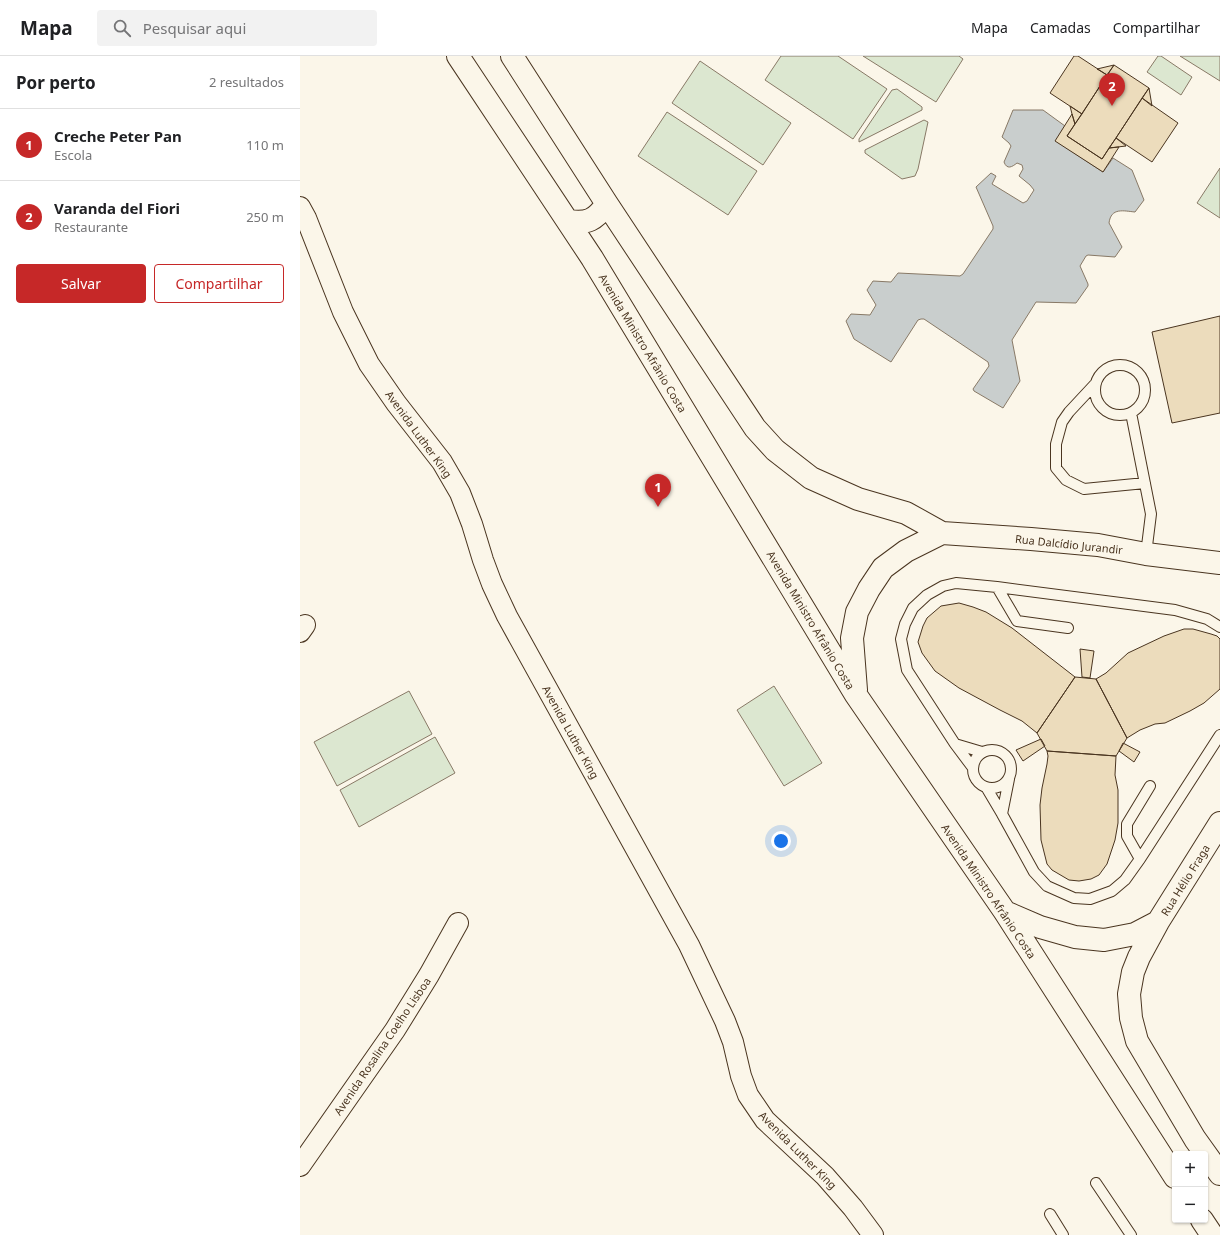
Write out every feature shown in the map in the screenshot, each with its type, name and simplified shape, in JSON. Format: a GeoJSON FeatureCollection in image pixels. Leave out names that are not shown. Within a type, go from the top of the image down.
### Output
{"type":"FeatureCollection","features":[{"type":"Feature","properties":{"kind":"street","name":"Avenida Ministro Afrânio Costa"},"geometry":{"type":"LineString","coordinates":[[458,56],[596,265],[856,696],[1005,912],[1172,1172]]}},
{"type":"Feature","properties":{"kind":"street"},"geometry":{"type":"LineString","coordinates":[[512,56],[607,204],[755,428],[775,450],[811,478],[858,498],[906,513],[942,533]]}},
{"type":"Feature","properties":{"kind":"street"},"geometry":{"type":"LineString","coordinates":[[568,221],[579,223],[591,220],[600,213],[607,204]]}},
{"type":"Feature","properties":{"kind":"street","name":"Avenida Luther King"},"geometry":{"type":"LineString","coordinates":[[300,207],[306,218],[343,312],[366,358],[396,403],[442,462],[460,493],[492,584],[507,616],[689,945],[725,1021],[733,1042],[741,1076],[748,1096],[765,1120],[825,1176],[853,1208],[873,1235]]}},
{"type":"Feature","properties":{"kind":"street"},"geometry":{"type":"LineString","coordinates":[[856,696],[852,638],[857,612],[869,589],[883,568],[906,551],[942,533]]}},
{"type":"Feature","properties":{"kind":"street","name":"Rua Dalcídio Jurandir"},"geometry":{"type":"LineString","coordinates":[[942,533],[1098,545],[1146,554],[1217,564]]}},
{"type":"Feature","properties":{"kind":"street","name":"Rua Hélio Fraga"},"geometry":{"type":"LineString","coordinates":[[1005,912],[1040,927],[1075,937],[1104,940],[1135,934],[1158,922],[1220,823]]}},
{"type":"Feature","properties":{"kind":"street"},"geometry":{"type":"LineString","coordinates":[[1158,922],[1139,957],[1134,972],[1129,994],[1131,1018],[1137,1041],[1195,1139],[1220,1174]]}},
{"type":"Feature","properties":{"kind":"street","name":"Avenida Rosalina Coelho Lisboa"},"geometry":{"type":"LineString","coordinates":[[300,1166],[395,1030],[429,975],[458,923]]}},
{"type":"Feature","properties":{"kind":"lane"},"geometry":{"type":"LineString","coordinates":[[1096,383],[1095,391],[1101,406],[1107,412],[1115,415],[1131,413],[1140,405],[1145,393],[1145,385],[1142,377],[1137,371],[1122,365],[1113,366],[1106,369],[1100,375],[1096,383],[1068,412],[1062,422],[1056,444],[1056,468],[1066,480],[1084,489],[1145,483]]}},
{"type":"Feature","properties":{"kind":"lane"},"geometry":{"type":"LineString","coordinates":[[1131,413],[1150,514],[1146,554]]}},
{"type":"Feature","properties":{"kind":"lane"},"geometry":{"type":"LineString","coordinates":[[973,768],[954,744],[907,670],[901,639],[905,624],[913,608],[927,595],[943,586],[956,583],[997,587],[1175,610],[1208,619],[1220,627]]}},
{"type":"Feature","properties":{"kind":"lane"},"geometry":{"type":"LineString","coordinates":[[997,587],[1017,621],[1068,628]]}},
{"type":"Feature","properties":{"kind":"lane"},"geometry":{"type":"LineString","coordinates":[[986,787],[1034,872],[1047,886],[1074,898],[1090,899],[1112,891],[1125,880],[1220,735]]}},
{"type":"Feature","properties":{"kind":"lane"},"geometry":{"type":"LineString","coordinates":[[954,744],[982,752]]}},
{"type":"Feature","properties":{"kind":"lane"},"geometry":{"type":"LineString","coordinates":[[995,749],[1001,751],[1010,760],[1011,773],[1004,784],[993,788],[986,787],[977,779],[974,774],[974,762],[982,752],[995,749]]}},
{"type":"Feature","properties":{"kind":"lane"},"geometry":{"type":"LineString","coordinates":[[1002,814],[1008,779]]}},
{"type":"Feature","properties":{"kind":"lane"},"geometry":{"type":"LineString","coordinates":[[1140,859],[1127,836],[1127,824],[1150,786]]}},
{"type":"Feature","properties":{"kind":"lane"},"geometry":{"type":"LineString","coordinates":[[1096,1182],[1131,1235]]}},
{"type":"Feature","properties":{"kind":"lane"},"geometry":{"type":"LineString","coordinates":[[1050,1214],[1063,1235]]}},
{"type":"Feature","properties":{"kind":"green space"},"geometry":{"type":"Polygon","coordinates":[[[781,56],[838,56],[887,89],[853,139],[765,80],[781,56]]]}},
{"type":"Feature","properties":{"kind":"green space"},"geometry":{"type":"Polygon","coordinates":[[[863,56],[959,56],[963,59],[936,102],[863,56]]]}},
{"type":"Feature","properties":{"kind":"green space"},"geometry":{"type":"Polygon","coordinates":[[[1158,56],[1161,56],[1192,77],[1181,95],[1147,72],[1158,56]]]}},
{"type":"Feature","properties":{"kind":"green space"},"geometry":{"type":"Polygon","coordinates":[[[1180,56],[1220,56],[1220,81],[1180,56]]]}},
{"type":"Feature","properties":{"kind":"green space"},"geometry":{"type":"Polygon","coordinates":[[[700,61],[791,123],[763,165],[672,103],[700,61]]]}},
{"type":"Feature","properties":{"kind":"green space"},"geometry":{"type":"Polygon","coordinates":[[[897,89],[922,107],[922,110],[859,142],[859,139],[892,90],[897,89]]]}},
{"type":"Feature","properties":{"kind":"green space"},"geometry":{"type":"Polygon","coordinates":[[[667,112],[757,171],[728,215],[638,156],[667,112]]]}},
{"type":"Feature","properties":{"kind":"green space"},"geometry":{"type":"Polygon","coordinates":[[[924,120],[928,122],[918,169],[915,176],[902,179],[865,153],[865,150],[924,120]]]}},
{"type":"Feature","properties":{"kind":"green space"},"geometry":{"type":"Polygon","coordinates":[[[1220,168],[1220,218],[1197,203],[1220,168]]]}},
{"type":"Feature","properties":{"kind":"green space"},"geometry":{"type":"Polygon","coordinates":[[[774,686],[822,763],[784,786],[737,710],[774,686]]]}},
{"type":"Feature","properties":{"kind":"green space"},"geometry":{"type":"Polygon","coordinates":[[[409,691],[432,734],[337,786],[314,742],[409,691]]]}},
{"type":"Feature","properties":{"kind":"green space"},"geometry":{"type":"Polygon","coordinates":[[[435,737],[455,773],[359,827],[340,790],[435,737]]]}},
{"type":"Feature","properties":{"kind":"shaded area"},"geometry":{"type":"Polygon","coordinates":[[[1013,110],[1043,110],[1065,126],[1056,141],[1103,172],[1113,158],[1132,170],[1144,200],[1135,212],[1119,211],[1112,214],[1109,223],[1122,247],[1115,257],[1086,256],[1080,266],[1088,286],[1076,303],[1036,302],[1012,340],[1020,381],[1003,408],[973,389],[989,366],[988,362],[924,319],[918,320],[891,362],[854,339],[846,321],[851,314],[870,315],[876,305],[867,290],[873,281],[891,282],[898,273],[960,276],[963,274],[993,229],[976,187],[991,173],[996,176],[992,184],[1023,203],[1027,201],[1034,190],[1019,176],[1023,169],[1022,165],[1017,163],[1011,167],[1008,167],[1004,162],[1011,146],[1002,137],[1013,110]]]}},
{"type":"Feature","properties":{"kind":"building"},"geometry":{"type":"Polygon","coordinates":[[[1074,56],[1078,56],[1107,75],[1082,114],[1050,93],[1074,56]]]}},
{"type":"Feature","properties":{"kind":"building"},"geometry":{"type":"Polygon","coordinates":[[[1114,65],[1149,88],[1102,159],[1067,136],[1114,65]]]}},
{"type":"Feature","properties":{"kind":"building"},"geometry":{"type":"Polygon","coordinates":[[[1114,65],[1107,75],[1097,69],[1114,65]]]}},
{"type":"Feature","properties":{"kind":"building"},"geometry":{"type":"Polygon","coordinates":[[[1149,88],[1152,106],[1142,98],[1149,88]]]}},
{"type":"Feature","properties":{"kind":"building"},"geometry":{"type":"Polygon","coordinates":[[[1142,98],[1178,123],[1152,162],[1116,138],[1142,98]]]}},
{"type":"Feature","properties":{"kind":"building"},"geometry":{"type":"Polygon","coordinates":[[[1070,106],[1082,114],[1075,124],[1072,114],[1070,106]]]}},
{"type":"Feature","properties":{"kind":"building"},"geometry":{"type":"Polygon","coordinates":[[[1072,114],[1075,124],[1067,136],[1102,159],[1109,148],[1119,147],[1103,172],[1055,141],[1072,114]]]}},
{"type":"Feature","properties":{"kind":"building"},"geometry":{"type":"Polygon","coordinates":[[[1116,138],[1126,146],[1109,148],[1116,138]]]}},
{"type":"Feature","properties":{"kind":"building"},"geometry":{"type":"Polygon","coordinates":[[[1220,316],[1220,413],[1172,423],[1152,332],[1220,316]]]}},
{"type":"Feature","properties":{"kind":"building"},"geometry":{"type":"Polygon","coordinates":[[[959,603],[986,612],[1012,628],[1075,677],[1037,733],[1022,721],[959,688],[935,671],[922,653],[918,642],[927,618],[941,606],[959,603]]]}},
{"type":"Feature","properties":{"kind":"building"},"geometry":{"type":"Polygon","coordinates":[[[1184,629],[1193,629],[1211,634],[1220,639],[1220,689],[1204,703],[1190,711],[1165,723],[1155,724],[1140,730],[1127,738],[1096,679],[1106,673],[1128,653],[1164,636],[1184,629]]]}},
{"type":"Feature","properties":{"kind":"building"},"geometry":{"type":"Polygon","coordinates":[[[1080,649],[1094,651],[1090,678],[1082,677],[1080,649]]]}},
{"type":"Feature","properties":{"kind":"building"},"geometry":{"type":"Polygon","coordinates":[[[1075,677],[1096,679],[1127,738],[1116,756],[1047,751],[1037,733],[1075,677]]]}},
{"type":"Feature","properties":{"kind":"building"},"geometry":{"type":"Polygon","coordinates":[[[1041,739],[1045,746],[1023,761],[1016,750],[1041,739]]]}},
{"type":"Feature","properties":{"kind":"building"},"geometry":{"type":"Polygon","coordinates":[[[1123,743],[1140,752],[1134,762],[1119,751],[1123,743]]]}},
{"type":"Feature","properties":{"kind":"building"},"geometry":{"type":"Polygon","coordinates":[[[1047,751],[1116,756],[1115,775],[1118,790],[1118,823],[1115,840],[1107,864],[1099,875],[1091,879],[1079,881],[1069,880],[1052,870],[1047,864],[1041,840],[1040,805],[1047,764],[1047,751]]]}},
{"type":"Feature","properties":{"kind":"place","name":"Varanda del Fiori"},"geometry":{"type":"Point","coordinates":[1112,106]}},
{"type":"Feature","properties":{"kind":"place","name":"Creche Peter Pan"},"geometry":{"type":"Point","coordinates":[658,507]}}]}
